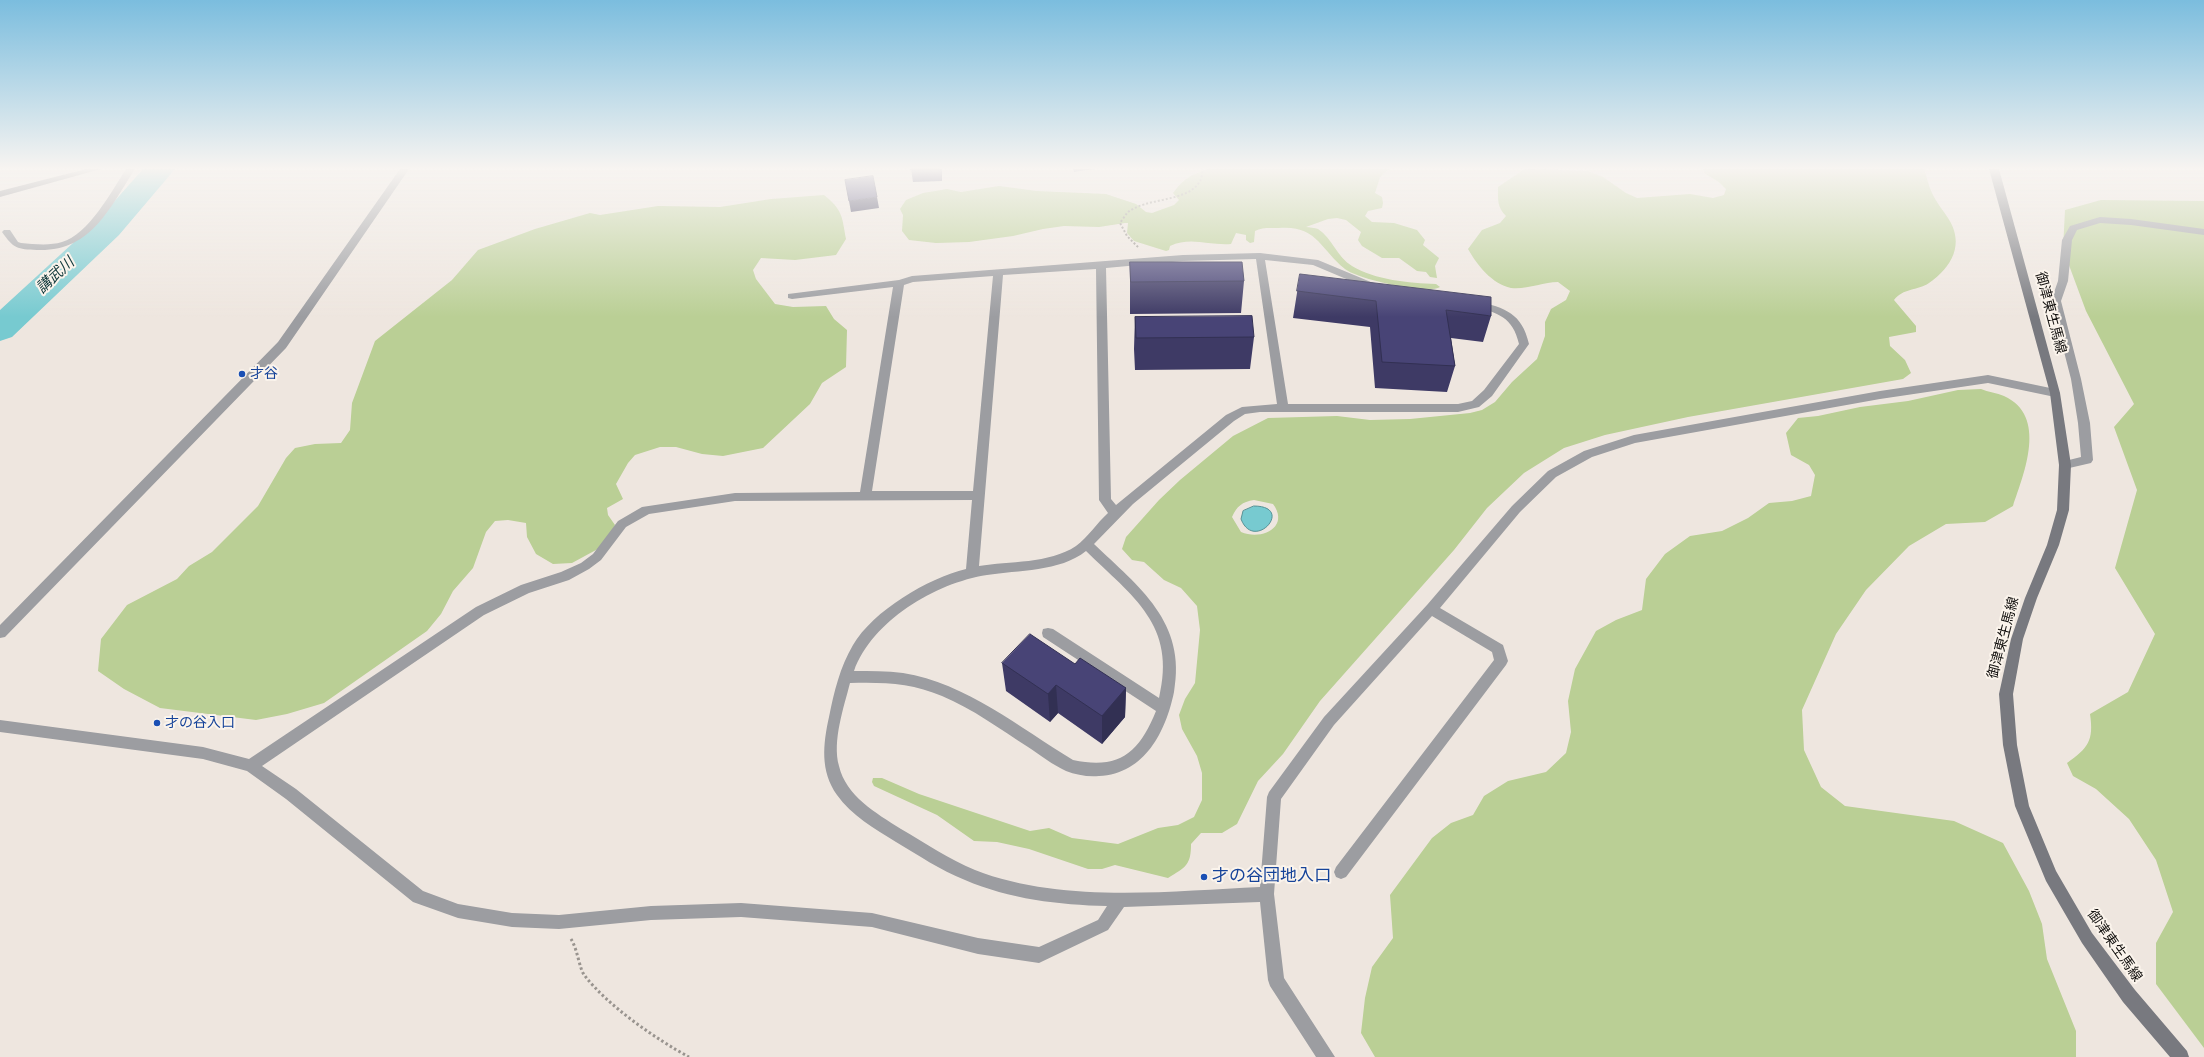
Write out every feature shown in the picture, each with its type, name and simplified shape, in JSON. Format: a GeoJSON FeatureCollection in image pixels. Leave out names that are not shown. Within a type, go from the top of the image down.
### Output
{"type":"FeatureCollection","features":[{"type":"Feature","properties":{"kind":"main road","name":"御津東生馬線"},"geometry":{"type":"LineString","coordinates":[[2007,218],[2055,393],[2065,465],[2063,510],[2053,545],[2031,598],[2017,639],[2006,694],[2010,745],[2022,806],[2051,876],[2087,938],[2129,996],[2181,1057]]}},
{"type":"Feature","properties":{"kind":"street"},"geometry":{"type":"LineString","coordinates":[[7,232],[15,244],[20,246],[55,246],[74,241],[96,218]]}},
{"type":"Feature","properties":{"kind":"street"},"geometry":{"type":"LineString","coordinates":[[0,633],[282,345],[371,218]]}},
{"type":"Feature","properties":{"kind":"street"},"geometry":{"type":"LineString","coordinates":[[2065,465],[2087,460],[2084,423],[2076,379],[2056,301],[2063,281],[2067,240],[2073,228],[2100,220],[2131,222],[2204,232]]}},
{"type":"Feature","properties":{"kind":"street"},"geometry":{"type":"LineString","coordinates":[[1260,256],[1283,408]]}},
{"type":"Feature","properties":{"kind":"street"},"geometry":{"type":"LineString","coordinates":[[792,296],[900,283],[912,279],[1183,258],[1260,256],[1314,262],[1368,285],[1382,289]]}},
{"type":"Feature","properties":{"kind":"street"},"geometry":{"type":"LineString","coordinates":[[1101,265],[1105,500],[1116,513]]}},
{"type":"Feature","properties":{"kind":"street"},"geometry":{"type":"LineString","coordinates":[[972,572],[998,273]]}},
{"type":"Feature","properties":{"kind":"street"},"geometry":{"type":"LineString","coordinates":[[865,496],[897,291],[900,283]]}},
{"type":"Feature","properties":{"kind":"street"},"geometry":{"type":"LineString","coordinates":[[1267,894],[1120,899],[1055,896],[1020,891],[981,880],[947,864],[851,804],[840,788],[829,753],[846,677],[861,641],[873,629],[924,592],[949,580],[972,572],[1055,559],[1074,553],[1116,513],[1230,418],[1242,410],[1283,408],[1458,408],[1475,404],[1488,393],[1524,344],[1522,330],[1513,318],[1497,310],[1466,302]]}},
{"type":"Feature","properties":{"kind":"street"},"geometry":{"type":"LineString","coordinates":[[1327,1057],[1317,1045],[1276,980],[1267,894],[1274,797],[1329,721],[1431,609],[1516,509],[1552,474],[1588,454],[1642,438],[1961,382],[1988,379],[2055,393]]}},
{"type":"Feature","properties":{"kind":"street"},"geometry":{"type":"LineString","coordinates":[[251,766],[480,611],[525,589],[565,576],[585,566],[598,557],[622,524],[646,510],[735,497],[978,495]]}},
{"type":"Feature","properties":{"kind":"street"},"geometry":{"type":"LineString","coordinates":[[846,677],[905,679],[943,691],[969,704],[1070,766],[1080,770],[1109,769],[1131,760],[1150,741],[1157,729],[1164,709],[1170,667],[1168,645],[1163,629],[1156,616],[1086,543]]}},
{"type":"Feature","properties":{"kind":"street"},"geometry":{"type":"LineString","coordinates":[[1341,872],[1501,661],[1498,650],[1431,609]]}},
{"type":"Feature","properties":{"kind":"street"},"geometry":{"type":"LineString","coordinates":[[1048,633],[1164,709]]}},
{"type":"Feature","properties":{"kind":"street"},"geometry":{"type":"LineString","coordinates":[[0,726],[203,753],[251,766],[292,794],[381,868],[418,896],[458,911],[512,920],[559,922],[651,913],[741,910],[872,920],[978,946],[1039,955],[1103,925],[1120,899]]}},
{"type":"Feature","properties":{"kind":"path"},"geometry":{"type":"LineString","coordinates":[[1122,218],[1120,222],[1123,232],[1130,241],[1138,247],[1145,246]]}},
{"type":"Feature","properties":{"kind":"path"},"geometry":{"type":"LineString","coordinates":[[559,922],[578,949],[584,975],[611,1002],[664,1043],[689,1057]]}},
{"type":"Feature","properties":{"kind":"green space"},"geometry":{"type":"Polygon","coordinates":[[[572,218],[842,218],[846,239],[836,255],[795,260],[761,258],[753,270],[756,279],[775,304],[793,307],[826,306],[834,319],[847,330],[846,367],[822,383],[810,404],[763,448],[723,456],[702,454],[676,447],[660,447],[635,455],[628,463],[616,484],[623,499],[607,508],[608,515],[615,525],[607,544],[572,563],[553,564],[536,554],[527,537],[526,523],[508,520],[495,521],[486,532],[473,568],[453,591],[441,614],[427,631],[324,703],[287,714],[256,720],[160,708],[124,689],[98,671],[101,639],[127,605],[177,579],[189,566],[212,552],[258,506],[286,458],[295,448],[315,444],[341,443],[350,430],[352,403],[375,341],[452,280],[478,250],[535,229],[572,218]]]}},
{"type":"Feature","properties":{"kind":"green space"},"geometry":{"type":"Polygon","coordinates":[[[903,218],[1334,218],[1306,227],[1318,229],[1323,233],[1342,258],[1352,266],[1371,275],[1382,278],[1415,283],[1436,284],[1440,287],[1433,289],[1421,289],[1392,285],[1352,273],[1345,269],[1310,234],[1302,230],[1292,228],[1260,229],[1255,231],[1254,242],[1250,243],[1246,240],[1246,235],[1236,233],[1231,244],[1185,242],[1170,246],[1169,250],[1166,251],[1134,241],[1127,233],[1128,223],[1099,227],[1064,226],[1013,236],[969,242],[936,243],[909,240],[902,231],[903,218]]]}},
{"type":"Feature","properties":{"kind":"green space"},"geometry":{"type":"Polygon","coordinates":[[[1338,218],[1368,218],[1372,222],[1394,223],[1417,230],[1425,240],[1423,245],[1439,258],[1435,266],[1437,278],[1430,277],[1426,272],[1417,271],[1399,258],[1382,258],[1362,246],[1358,240],[1361,232],[1346,220],[1338,218]]]}},
{"type":"Feature","properties":{"kind":"green space"},"geometry":{"type":"Polygon","coordinates":[[[1504,218],[1948,218],[1953,228],[1956,246],[1950,262],[1937,277],[1924,286],[1902,293],[1894,300],[1916,326],[1916,332],[1889,337],[1890,346],[1905,360],[1911,373],[1903,379],[1688,417],[1605,435],[1564,448],[1524,473],[1487,508],[1454,550],[1320,701],[1283,754],[1258,781],[1237,824],[1222,833],[1201,833],[1191,844],[1190,857],[1186,865],[1168,878],[1115,865],[1102,869],[1088,869],[1029,849],[997,842],[974,841],[937,815],[874,786],[872,782],[873,778],[882,778],[919,794],[1030,831],[1049,828],[1072,838],[1118,844],[1158,828],[1178,825],[1194,817],[1202,800],[1202,773],[1197,756],[1182,729],[1179,715],[1185,699],[1195,683],[1200,630],[1197,606],[1181,588],[1164,580],[1144,562],[1132,560],[1122,549],[1126,537],[1159,500],[1180,480],[1233,436],[1268,418],[1337,416],[1370,420],[1410,419],[1470,413],[1482,410],[1495,402],[1512,382],[1537,359],[1545,336],[1545,322],[1551,309],[1566,300],[1570,291],[1558,282],[1523,288],[1511,288],[1504,286],[1491,278],[1468,249],[1482,230],[1500,223],[1504,218]],[[1254,500],[1240,505],[1232,517],[1241,532],[1257,535],[1271,530],[1276,525],[1278,519],[1277,512],[1273,504],[1254,500]]]}},
{"type":"Feature","properties":{"kind":"green space"},"geometry":{"type":"Polygon","coordinates":[[[2065,218],[2204,218],[2204,1048],[2156,984],[2156,943],[2173,912],[2156,860],[2129,819],[2096,789],[2073,776],[2067,763],[2080,753],[2088,743],[2091,731],[2090,714],[2128,692],[2155,634],[2115,568],[2137,490],[2114,427],[2134,404],[2086,311],[2063,249],[2065,218]]]}},
{"type":"Feature","properties":{"kind":"green space"},"geometry":{"type":"Polygon","coordinates":[[[1981,389],[2004,396],[2017,405],[2026,417],[2029,431],[2027,462],[2013,506],[1985,522],[1946,524],[1909,546],[1866,590],[1836,634],[1802,710],[1804,750],[1821,787],[1845,806],[1954,821],[2003,843],[2029,891],[2042,924],[2047,959],[2076,1031],[2076,1057],[1375,1057],[1361,1033],[1365,998],[1372,967],[1393,938],[1390,895],[1432,838],[1451,823],[1473,815],[1484,796],[1508,781],[1546,772],[1566,753],[1571,732],[1568,701],[1575,669],[1596,631],[1616,620],[1642,610],[1646,579],[1665,554],[1690,536],[1722,531],[1748,518],[1769,503],[1792,501],[1811,496],[1815,475],[1809,465],[1791,455],[1786,433],[1798,418],[1818,416],[1860,407],[1908,401],[1958,390],[1981,389]]]}},
{"type":"Feature","properties":{"kind":"water"},"geometry":{"type":"Polygon","coordinates":[[[1254,506],[1266,508],[1272,513],[1272,519],[1262,530],[1254,531],[1247,528],[1241,519],[1243,511],[1254,506]]]}},
{"type":"Feature","properties":{"kind":"building"},"geometry":{"type":"Polygon","coordinates":[[[1130,262],[1242,262],[1244,281],[1131,282],[1130,262]]]}},
{"type":"Feature","properties":{"kind":"building"},"geometry":{"type":"Polygon","coordinates":[[[1300,274],[1491,297],[1491,316],[1446,310],[1455,366],[1382,362],[1376,301],[1297,291],[1300,274]]]}},
{"type":"Feature","properties":{"kind":"building"},"geometry":{"type":"Polygon","coordinates":[[[1252,316],[1254,337],[1136,338],[1135,317],[1252,316]]]}},
{"type":"Feature","properties":{"kind":"building"},"geometry":{"type":"Polygon","coordinates":[[[1030,634],[1075,664],[1080,658],[1126,688],[1102,716],[1056,685],[1048,694],[1002,663],[1030,634]]]}},
{"type":"Feature","properties":{"kind":"waterway","name":"講武川"},"geometry":{"type":"LineString","coordinates":[[0,329],[117,218]]}},
{"type":"Feature","properties":{"kind":"place","name":"才谷"},"geometry":{"type":"Point","coordinates":[242,374]}},
{"type":"Feature","properties":{"kind":"place","name":"才の谷入口"},"geometry":{"type":"Point","coordinates":[157,723]}},
{"type":"Feature","properties":{"kind":"place","name":"才の谷団地入口"},"geometry":{"type":"Point","coordinates":[1204,877]}}]}
